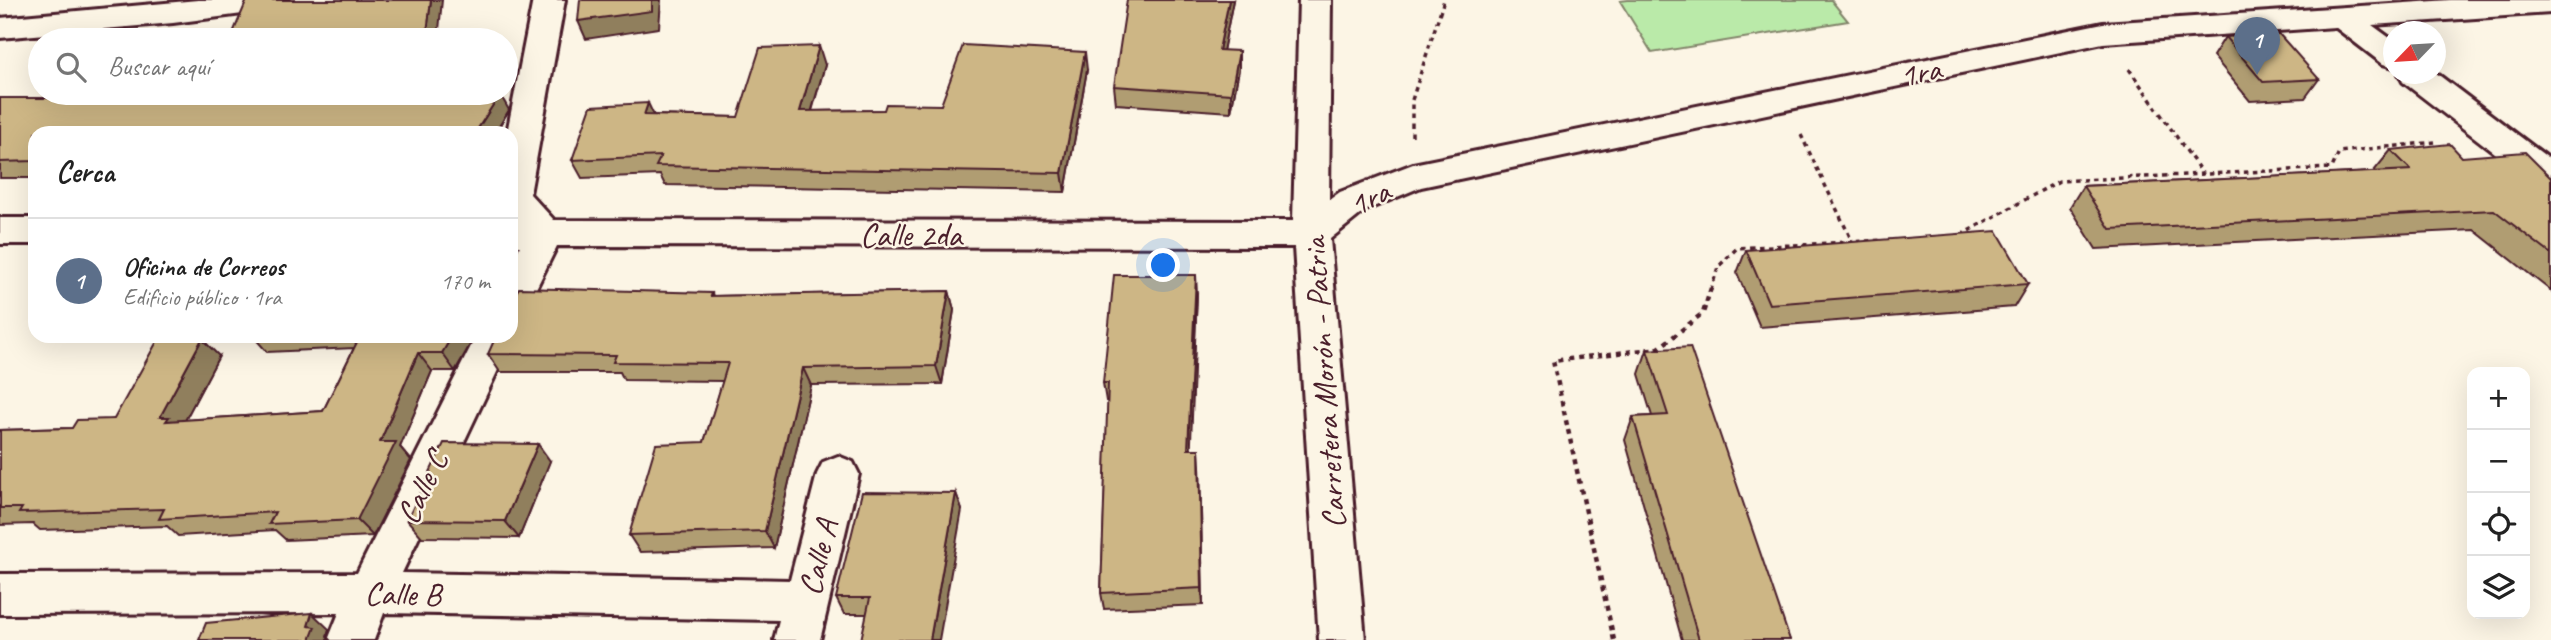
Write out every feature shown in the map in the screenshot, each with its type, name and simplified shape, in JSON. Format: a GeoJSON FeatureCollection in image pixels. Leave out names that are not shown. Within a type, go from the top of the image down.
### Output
{"type":"FeatureCollection","features":[{"type":"Feature","properties":{"kind":"street"},"geometry":{"type":"LineString","coordinates":[[0,28],[173,13],[273,0]]}},
{"type":"Feature","properties":{"kind":"street"},"geometry":{"type":"LineString","coordinates":[[518,165],[549,0]]}},
{"type":"Feature","properties":{"kind":"street","name":"Carretera Morón - Patria"},"geometry":{"type":"LineString","coordinates":[[1315,0],[1311,234],[1342,640]]}},
{"type":"Feature","properties":{"kind":"street","name":"1ra"},"geometry":{"type":"LineString","coordinates":[[1311,234],[1353,201],[1413,176],[2103,33],[2551,4]]}},
{"type":"Feature","properties":{"kind":"street"},"geometry":{"type":"LineString","coordinates":[[2340,16],[2383,49]]}},
{"type":"Feature","properties":{"kind":"street"},"geometry":{"type":"LineString","coordinates":[[2428,84],[2551,178]]}},
{"type":"Feature","properties":{"kind":"street"},"geometry":{"type":"LineString","coordinates":[[518,210],[528,233],[518,274]]}},
{"type":"Feature","properties":{"kind":"street"},"geometry":{"type":"LineString","coordinates":[[0,231],[28,231]]}},
{"type":"Feature","properties":{"kind":"street","name":"Calle 2da"},"geometry":{"type":"LineString","coordinates":[[528,233],[1311,234]]}},
{"type":"Feature","properties":{"kind":"street","name":"Calle C"},"geometry":{"type":"LineString","coordinates":[[351,640],[370,593],[492,343]]}},
{"type":"Feature","properties":{"kind":"street","name":"Calle A"},"geometry":{"type":"LineString","coordinates":[[802,620],[838,474]]}},
{"type":"Feature","properties":{"kind":"street","name":"Calle B"},"geometry":{"type":"LineString","coordinates":[[0,594],[370,593],[802,620]]}},
{"type":"Feature","properties":{"kind":"path"},"geometry":{"type":"LineString","coordinates":[[1413,176],[1412,100],[1444,0]]}},
{"type":"Feature","properties":{"kind":"path"},"geometry":{"type":"LineString","coordinates":[[2103,33],[2203,174]]}},
{"type":"Feature","properties":{"kind":"path"},"geometry":{"type":"LineString","coordinates":[[1783,99],[1852,241]]}},
{"type":"Feature","properties":{"kind":"path"},"geometry":{"type":"LineString","coordinates":[[1959,236],[2059,181],[2332,168],[2339,152],[2495,135]]}},
{"type":"Feature","properties":{"kind":"path"},"geometry":{"type":"LineString","coordinates":[[1614,640],[1553,361],[1659,348],[1703,313],[1718,267],[1737,248],[1892,240]]}},
{"type":"Feature","properties":{"kind":"green space"},"geometry":{"type":"Polygon","coordinates":[[[1831,0],[1848,21],[1652,53],[1620,1],[1831,0]]]}},
{"type":"Feature","properties":{"kind":"building"},"geometry":{"type":"Polygon","coordinates":[[[247,0],[431,0],[428,28],[235,28],[247,0]]]}},
{"type":"Feature","properties":{"kind":"building"},"geometry":{"type":"Polygon","coordinates":[[[580,0],[652,0],[652,11],[578,21],[580,0]]]}},
{"type":"Feature","properties":{"kind":"building"},"geometry":{"type":"Polygon","coordinates":[[[1127,0],[1229,0],[1219,50],[1239,51],[1231,94],[1114,86],[1127,0]]]}},
{"type":"Feature","properties":{"kind":"building"},"geometry":{"type":"Polygon","coordinates":[[[2279,34],[2319,79],[2263,82],[2225,37],[2279,34]]]}},
{"type":"Feature","properties":{"kind":"building"},"geometry":{"type":"Polygon","coordinates":[[[963,45],[1085,52],[1062,173],[656,166],[661,156],[572,160],[591,106],[648,103],[644,115],[738,117],[760,48],[819,46],[800,111],[884,110],[886,104],[941,105],[963,45]]]}},
{"type":"Feature","properties":{"kind":"building"},"geometry":{"type":"Polygon","coordinates":[[[0,98],[28,98],[28,105],[493,105],[479,126],[28,126],[28,161],[0,162],[0,98]]]}},
{"type":"Feature","properties":{"kind":"building"},"geometry":{"type":"Polygon","coordinates":[[[2450,144],[2462,157],[2525,152],[2551,178],[2551,254],[2494,210],[2110,229],[2083,186],[2411,170],[2391,150],[2450,144]]]}},
{"type":"Feature","properties":{"kind":"building"},"geometry":{"type":"Polygon","coordinates":[[[1997,231],[2028,284],[1769,304],[1746,250],[1997,231]]]}},
{"type":"Feature","properties":{"kind":"building"},"geometry":{"type":"Polygon","coordinates":[[[1114,275],[1196,275],[1188,449],[1199,449],[1202,588],[1101,593],[1108,383],[1103,383],[1114,275]]]}},
{"type":"Feature","properties":{"kind":"building"},"geometry":{"type":"Polygon","coordinates":[[[518,290],[712,293],[711,296],[949,291],[936,366],[803,368],[765,531],[629,535],[656,444],[704,442],[728,363],[613,362],[616,355],[488,354],[493,343],[518,343],[518,290]]]}},
{"type":"Feature","properties":{"kind":"building"},"geometry":{"type":"Polygon","coordinates":[[[156,343],[200,343],[160,417],[169,417],[166,421],[323,411],[357,343],[448,343],[442,353],[418,353],[380,442],[396,442],[357,520],[269,524],[275,512],[159,519],[164,509],[19,513],[22,508],[0,508],[0,430],[72,428],[77,420],[114,419],[156,343]]]}},
{"type":"Feature","properties":{"kind":"building"},"geometry":{"type":"Polygon","coordinates":[[[1690,347],[1790,640],[1699,640],[1633,417],[1668,415],[1647,350],[1690,347]]]}},
{"type":"Feature","properties":{"kind":"building"},"geometry":{"type":"Polygon","coordinates":[[[444,443],[538,444],[505,521],[407,520],[444,443]]]}},
{"type":"Feature","properties":{"kind":"building"},"geometry":{"type":"Polygon","coordinates":[[[862,492],[956,493],[930,640],[861,640],[870,598],[836,598],[862,492]]]}},
{"type":"Feature","properties":{"kind":"building"},"geometry":{"type":"Polygon","coordinates":[[[312,613],[308,626],[315,627],[310,640],[199,640],[206,623],[312,613]]]}},
{"type":"Feature","properties":{"kind":"place","name":"Oficina de Correos"},"geometry":{"type":"Point","coordinates":[2257,75]}}]}
